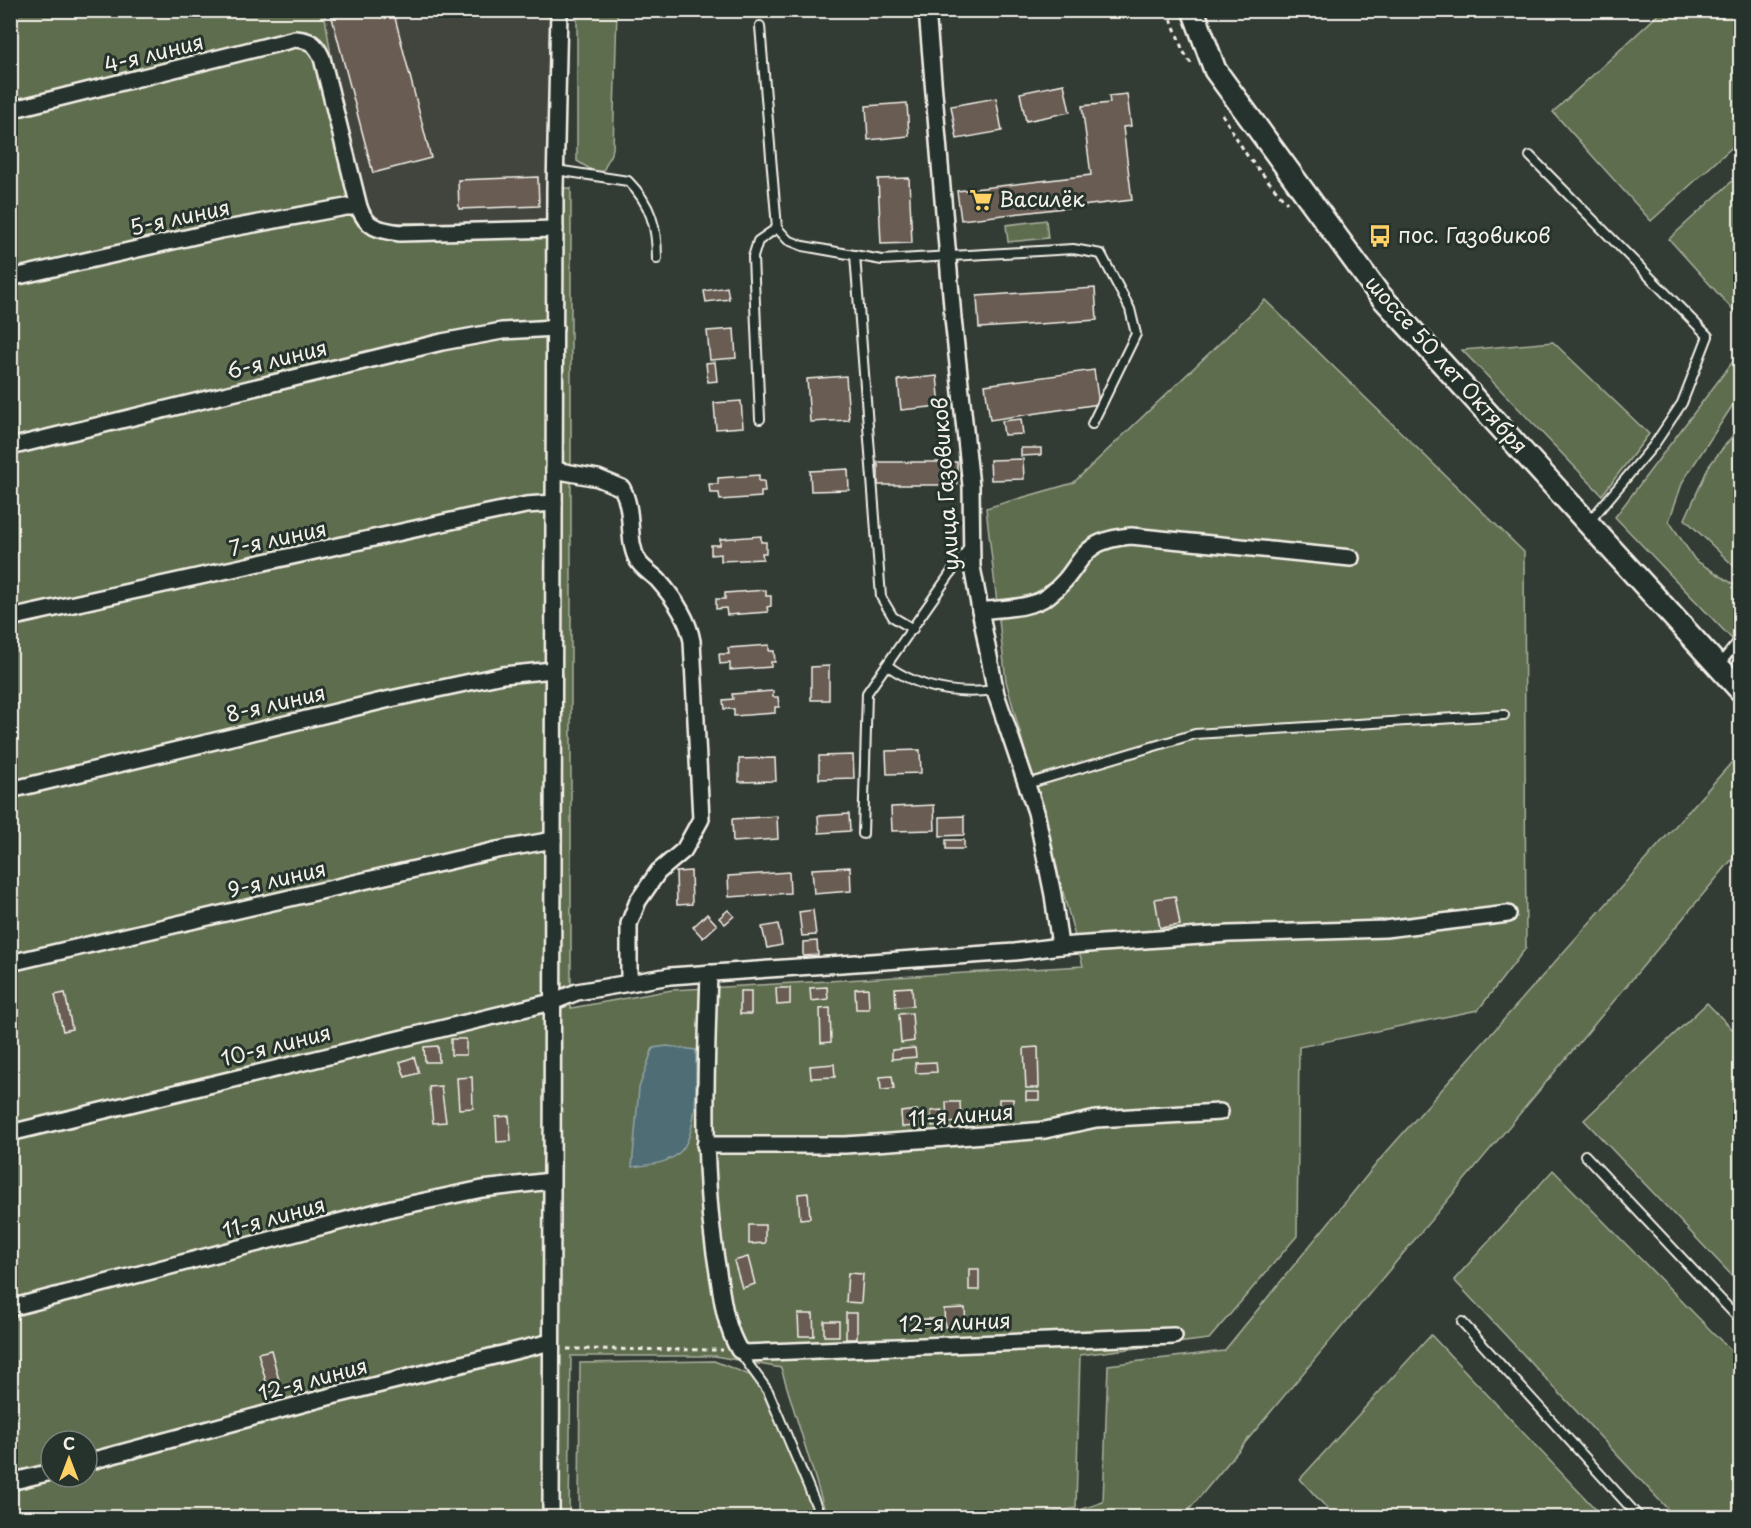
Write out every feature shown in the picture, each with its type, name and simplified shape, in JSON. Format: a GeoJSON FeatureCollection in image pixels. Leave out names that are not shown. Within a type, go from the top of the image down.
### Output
{"type":"FeatureCollection","features":[{"type":"Feature","properties":{"kind":"street"},"geometry":{"type":"LineString","coordinates":[[551,1518],[555,229],[559,10]]}},
{"type":"Feature","properties":{"kind":"street","name":"улица Газовиков"},"geometry":{"type":"LineString","coordinates":[[927,10],[948,258],[971,486],[972,567],[995,690],[1027,784],[1051,885],[1060,946]]}},
{"type":"Feature","properties":{"kind":"street","name":"шоссе 50 лет Октября"},"geometry":{"type":"LineString","coordinates":[[1193,10],[1215,70],[1378,293],[1740,690]]}},
{"type":"Feature","properties":{"kind":"street","name":"4-я линия"},"geometry":{"type":"LineString","coordinates":[[10,110],[295,39],[307,40],[317,45],[322,57],[359,207]]}},
{"type":"Feature","properties":{"kind":"street","name":"5-я линия"},"geometry":{"type":"LineString","coordinates":[[10,278],[222,230],[346,207],[359,207]]}},
{"type":"Feature","properties":{"kind":"street"},"geometry":{"type":"LineString","coordinates":[[359,207],[367,224],[378,230],[400,233],[555,229]]}},
{"type":"Feature","properties":{"kind":"street","name":"6-я линия"},"geometry":{"type":"LineString","coordinates":[[10,447],[442,342],[502,331],[555,328]]}},
{"type":"Feature","properties":{"kind":"street"},"geometry":{"type":"LineString","coordinates":[[554,470],[598,478],[622,488],[631,514],[632,544],[638,562],[658,580],[685,615],[692,641],[701,819],[684,850],[658,873],[638,901],[629,924],[629,982]]}},
{"type":"Feature","properties":{"kind":"street","name":"7-я линия"},"geometry":{"type":"LineString","coordinates":[[10,618],[483,514],[526,505],[554,503]]}},
{"type":"Feature","properties":{"kind":"street"},"geometry":{"type":"LineString","coordinates":[[980,611],[1028,605],[1047,597],[1096,543],[1108,538],[1131,536],[1351,558]]}},
{"type":"Feature","properties":{"kind":"street","name":"8-я линия"},"geometry":{"type":"LineString","coordinates":[[10,790],[386,700],[524,671],[554,670]]}},
{"type":"Feature","properties":{"kind":"street","name":"9-я линия"},"geometry":{"type":"LineString","coordinates":[[10,963],[497,850],[553,840]]}},
{"type":"Feature","properties":{"kind":"street","name":"10-я линия"},"geometry":{"type":"LineString","coordinates":[[10,1134],[552,1002],[576,992],[629,982],[709,973],[1015,952],[1060,946],[1229,934],[1385,929],[1508,914]]}},
{"type":"Feature","properties":{"kind":"street"},"geometry":{"type":"LineString","coordinates":[[709,973],[705,1145],[712,1238],[724,1313],[730,1334],[739,1350]]}},
{"type":"Feature","properties":{"kind":"street","name":"11-я линия"},"geometry":{"type":"LineString","coordinates":[[705,1145],[845,1145],[1045,1130],[1096,1119],[1220,1112]]}},
{"type":"Feature","properties":{"kind":"street","name":"11-я линия"},"geometry":{"type":"LineString","coordinates":[[10,1308],[392,1208],[482,1189],[551,1181]]}},
{"type":"Feature","properties":{"kind":"street","name":"12-я линия"},"geometry":{"type":"LineString","coordinates":[[739,1350],[746,1353],[1174,1336]]}},
{"type":"Feature","properties":{"kind":"street","name":"12-я линия"},"geometry":{"type":"LineString","coordinates":[[99,1459],[328,1397],[550,1345]]}},
{"type":"Feature","properties":{"kind":"street"},"geometry":{"type":"LineString","coordinates":[[10,1482],[39,1475]]}},
{"type":"Feature","properties":{"kind":"lane"},"geometry":{"type":"LineString","coordinates":[[760,26],[777,228],[788,240],[803,246],[882,260],[1073,249],[1101,254],[1130,309],[1136,334],[1092,424]]}},
{"type":"Feature","properties":{"kind":"lane"},"geometry":{"type":"LineString","coordinates":[[1530,156],[1708,336],[1682,404],[1654,445],[1588,523]]}},
{"type":"Feature","properties":{"kind":"lane"},"geometry":{"type":"LineString","coordinates":[[556,170],[628,182],[649,208],[657,237],[657,259]]}},
{"type":"Feature","properties":{"kind":"lane"},"geometry":{"type":"LineString","coordinates":[[759,419],[753,256],[758,241],[777,228]]}},
{"type":"Feature","properties":{"kind":"lane"},"geometry":{"type":"LineString","coordinates":[[855,255],[881,597],[893,616],[913,629]]}},
{"type":"Feature","properties":{"kind":"lane"},"geometry":{"type":"LineString","coordinates":[[863,834],[867,693],[875,678],[888,666],[972,543]]}},
{"type":"Feature","properties":{"kind":"lane"},"geometry":{"type":"LineString","coordinates":[[1719,666],[1740,639]]}},
{"type":"Feature","properties":{"kind":"lane"},"geometry":{"type":"LineString","coordinates":[[888,666],[905,678],[936,688],[963,692],[995,690]]}},
{"type":"Feature","properties":{"kind":"lane"},"geometry":{"type":"LineString","coordinates":[[1027,784],[1195,734],[1504,715]]}},
{"type":"Feature","properties":{"kind":"lane"},"geometry":{"type":"LineString","coordinates":[[1585,1155],[1740,1320]]}},
{"type":"Feature","properties":{"kind":"lane"},"geometry":{"type":"LineString","coordinates":[[1461,1322],[1640,1518]]}},
{"type":"Feature","properties":{"kind":"lane"},"geometry":{"type":"LineString","coordinates":[[739,1350],[768,1391],[819,1512],[826,1518]]}},
{"type":"Feature","properties":{"kind":"path"},"geometry":{"type":"LineString","coordinates":[[550,1345],[739,1350]]}},
{"type":"Feature","properties":{"kind":"shaded area"},"geometry":{"type":"Polygon","coordinates":[[[324,11],[553,11],[547,222],[357,223],[324,11]]]}},
{"type":"Feature","properties":{"kind":"green space"},"geometry":{"type":"Polygon","coordinates":[[[10,11],[324,11],[357,223],[555,222],[555,188],[571,188],[571,1008],[672,990],[1083,966],[1006,681],[986,508],[1073,483],[1265,300],[1524,552],[1526,948],[1478,1010],[1299,1047],[1297,1236],[1209,1339],[1080,1355],[1076,1508],[1025,1518],[827,1517],[781,1368],[715,1356],[571,1356],[569,1517],[11,1517],[10,11]]]}},
{"type":"Feature","properties":{"kind":"green space"},"geometry":{"type":"Polygon","coordinates":[[[577,11],[617,11],[613,149],[601,176],[577,161],[577,11]]]}},
{"type":"Feature","properties":{"kind":"green space"},"geometry":{"type":"Polygon","coordinates":[[[1662,11],[1740,11],[1740,140],[1651,221],[1553,112],[1662,11]]]}},
{"type":"Feature","properties":{"kind":"green space"},"geometry":{"type":"Polygon","coordinates":[[[1740,174],[1740,318],[1669,239],[1740,174]]]}},
{"type":"Feature","properties":{"kind":"green space"},"geometry":{"type":"Polygon","coordinates":[[[1046,220],[1048,238],[1008,242],[1006,225],[1046,220]]]}},
{"type":"Feature","properties":{"kind":"green space"},"geometry":{"type":"Polygon","coordinates":[[[1553,342],[1649,434],[1602,495],[1462,350],[1553,342]]]}},
{"type":"Feature","properties":{"kind":"green space"},"geometry":{"type":"Polygon","coordinates":[[[1734,360],[1740,364],[1740,394],[1683,481],[1669,521],[1695,560],[1733,584],[1740,582],[1740,633],[1734,641],[1615,517],[1734,360]]]}},
{"type":"Feature","properties":{"kind":"green space"},"geometry":{"type":"Polygon","coordinates":[[[1740,426],[1740,572],[1685,519],[1709,466],[1740,426]]]}},
{"type":"Feature","properties":{"kind":"green space"},"geometry":{"type":"Polygon","coordinates":[[[1740,753],[1740,850],[1183,1517],[1060,1517],[1103,1502],[1108,1365],[1224,1351],[1382,1157],[1740,753]]]}},
{"type":"Feature","properties":{"kind":"green space"},"geometry":{"type":"Polygon","coordinates":[[[1707,1003],[1740,1037],[1740,1284],[1584,1120],[1707,1003]]]}},
{"type":"Feature","properties":{"kind":"green space"},"geometry":{"type":"Polygon","coordinates":[[[1553,1170],[1740,1360],[1740,1517],[1675,1517],[1454,1280],[1553,1170]]]}},
{"type":"Feature","properties":{"kind":"green space"},"geometry":{"type":"Polygon","coordinates":[[[1431,1335],[1603,1517],[1335,1517],[1300,1479],[1431,1335]]]}},
{"type":"Feature","properties":{"kind":"green space"},"geometry":{"type":"Polygon","coordinates":[[[714,1361],[755,1377],[822,1518],[579,1518],[580,1363],[714,1361]]]}},
{"type":"Feature","properties":{"kind":"water"},"geometry":{"type":"Polygon","coordinates":[[[667,1046],[696,1050],[696,1088],[691,1130],[681,1151],[671,1159],[632,1167],[639,1088],[653,1048],[667,1046]]]}},
{"type":"Feature","properties":{"kind":"building"},"geometry":{"type":"Polygon","coordinates":[[[330,10],[393,10],[431,158],[373,173],[330,10]]]}},
{"type":"Feature","properties":{"kind":"building"},"geometry":{"type":"Polygon","coordinates":[[[1064,84],[1070,112],[1026,121],[1020,93],[1064,84]]]}},
{"type":"Feature","properties":{"kind":"building"},"geometry":{"type":"Polygon","coordinates":[[[1127,94],[1131,126],[1123,127],[1132,200],[961,220],[957,191],[1091,175],[1082,106],[1110,103],[1109,96],[1127,94]]]}},
{"type":"Feature","properties":{"kind":"building"},"geometry":{"type":"Polygon","coordinates":[[[996,98],[1002,131],[957,139],[951,106],[996,98]]]}},
{"type":"Feature","properties":{"kind":"building"},"geometry":{"type":"Polygon","coordinates":[[[907,103],[909,136],[868,140],[866,106],[907,103]]]}},
{"type":"Feature","properties":{"kind":"building"},"geometry":{"type":"Polygon","coordinates":[[[538,177],[539,206],[459,209],[458,180],[538,177]]]}},
{"type":"Feature","properties":{"kind":"building"},"geometry":{"type":"Polygon","coordinates":[[[909,178],[912,243],[881,244],[878,179],[909,178]]]}},
{"type":"Feature","properties":{"kind":"building"},"geometry":{"type":"Polygon","coordinates":[[[727,287],[729,299],[706,302],[704,291],[727,287]]]}},
{"type":"Feature","properties":{"kind":"building"},"geometry":{"type":"Polygon","coordinates":[[[1095,288],[1097,320],[979,328],[977,296],[1095,288]]]}},
{"type":"Feature","properties":{"kind":"building"},"geometry":{"type":"Polygon","coordinates":[[[734,329],[736,358],[710,360],[707,331],[734,329]]]}},
{"type":"Feature","properties":{"kind":"building"},"geometry":{"type":"Polygon","coordinates":[[[715,362],[717,381],[708,382],[706,363],[715,362]]]}},
{"type":"Feature","properties":{"kind":"building"},"geometry":{"type":"Polygon","coordinates":[[[1094,370],[1099,404],[990,420],[985,385],[1094,370]]]}},
{"type":"Feature","properties":{"kind":"building"},"geometry":{"type":"Polygon","coordinates":[[[846,376],[849,420],[810,422],[807,379],[846,376]]]}},
{"type":"Feature","properties":{"kind":"building"},"geometry":{"type":"Polygon","coordinates":[[[937,376],[940,406],[901,410],[898,380],[937,376]]]}},
{"type":"Feature","properties":{"kind":"building"},"geometry":{"type":"Polygon","coordinates":[[[741,401],[743,427],[716,429],[714,403],[741,401]]]}},
{"type":"Feature","properties":{"kind":"building"},"geometry":{"type":"Polygon","coordinates":[[[1021,419],[1023,434],[1004,435],[1002,421],[1021,419]]]}},
{"type":"Feature","properties":{"kind":"building"},"geometry":{"type":"Polygon","coordinates":[[[1021,448],[1041,448],[1041,455],[1021,456],[1021,448]]]}},
{"type":"Feature","properties":{"kind":"building"},"geometry":{"type":"Polygon","coordinates":[[[1023,459],[1024,479],[991,480],[990,460],[1023,459]]]}},
{"type":"Feature","properties":{"kind":"building"},"geometry":{"type":"Polygon","coordinates":[[[878,462],[957,462],[957,485],[878,485],[878,462]]]}},
{"type":"Feature","properties":{"kind":"building"},"geometry":{"type":"Polygon","coordinates":[[[848,469],[849,490],[811,491],[810,471],[848,469]]]}},
{"type":"Feature","properties":{"kind":"building"},"geometry":{"type":"Polygon","coordinates":[[[759,475],[759,481],[764,481],[765,492],[761,492],[761,497],[720,500],[719,493],[710,493],[709,484],[718,484],[718,478],[759,475]]]}},
{"type":"Feature","properties":{"kind":"building"},"geometry":{"type":"Polygon","coordinates":[[[761,536],[761,542],[766,542],[766,553],[762,553],[763,559],[721,561],[721,554],[711,555],[711,545],[720,545],[720,539],[761,536]]]}},
{"type":"Feature","properties":{"kind":"building"},"geometry":{"type":"Polygon","coordinates":[[[766,590],[766,596],[771,596],[771,606],[767,607],[768,612],[727,615],[726,608],[716,609],[716,599],[725,599],[725,593],[766,590]]]}},
{"type":"Feature","properties":{"kind":"building"},"geometry":{"type":"Polygon","coordinates":[[[769,645],[769,651],[774,651],[775,662],[771,662],[771,667],[730,670],[730,663],[720,664],[719,654],[729,654],[728,648],[769,645]]]}},
{"type":"Feature","properties":{"kind":"building"},"geometry":{"type":"Polygon","coordinates":[[[829,666],[829,700],[811,700],[811,667],[829,666]]]}},
{"type":"Feature","properties":{"kind":"building"},"geometry":{"type":"Polygon","coordinates":[[[773,691],[773,697],[778,697],[779,707],[775,707],[775,713],[734,716],[734,709],[724,709],[723,700],[733,699],[732,694],[773,691]]]}},
{"type":"Feature","properties":{"kind":"building"},"geometry":{"type":"Polygon","coordinates":[[[920,750],[921,773],[887,774],[886,751],[920,750]]]}},
{"type":"Feature","properties":{"kind":"building"},"geometry":{"type":"Polygon","coordinates":[[[853,755],[854,778],[819,779],[819,756],[853,755]]]}},
{"type":"Feature","properties":{"kind":"building"},"geometry":{"type":"Polygon","coordinates":[[[775,758],[776,781],[739,782],[739,759],[775,758]]]}},
{"type":"Feature","properties":{"kind":"building"},"geometry":{"type":"Polygon","coordinates":[[[934,805],[935,830],[892,831],[891,807],[934,805]]]}},
{"type":"Feature","properties":{"kind":"building"},"geometry":{"type":"Polygon","coordinates":[[[849,814],[850,831],[819,833],[818,816],[849,814]]]}},
{"type":"Feature","properties":{"kind":"building"},"geometry":{"type":"Polygon","coordinates":[[[777,816],[778,839],[733,842],[732,819],[777,816]]]}},
{"type":"Feature","properties":{"kind":"building"},"geometry":{"type":"Polygon","coordinates":[[[964,816],[964,835],[940,836],[940,817],[964,816]]]}},
{"type":"Feature","properties":{"kind":"building"},"geometry":{"type":"Polygon","coordinates":[[[946,840],[964,840],[964,849],[946,849],[946,840]]]}},
{"type":"Feature","properties":{"kind":"building"},"geometry":{"type":"Polygon","coordinates":[[[850,867],[851,891],[814,894],[812,869],[850,867]]]}},
{"type":"Feature","properties":{"kind":"building"},"geometry":{"type":"Polygon","coordinates":[[[691,871],[692,904],[677,905],[676,872],[691,871]]]}},
{"type":"Feature","properties":{"kind":"building"},"geometry":{"type":"Polygon","coordinates":[[[789,872],[790,893],[729,897],[728,876],[789,872]]]}},
{"type":"Feature","properties":{"kind":"building"},"geometry":{"type":"Polygon","coordinates":[[[1175,896],[1180,925],[1160,928],[1155,899],[1175,896]]]}},
{"type":"Feature","properties":{"kind":"building"},"geometry":{"type":"Polygon","coordinates":[[[728,910],[734,916],[725,924],[719,918],[728,910]]]}},
{"type":"Feature","properties":{"kind":"building"},"geometry":{"type":"Polygon","coordinates":[[[813,910],[816,935],[802,936],[799,912],[813,910]]]}},
{"type":"Feature","properties":{"kind":"building"},"geometry":{"type":"Polygon","coordinates":[[[707,914],[717,925],[703,938],[693,927],[707,914]]]}},
{"type":"Feature","properties":{"kind":"building"},"geometry":{"type":"Polygon","coordinates":[[[778,924],[782,945],[767,948],[762,927],[778,924]]]}},
{"type":"Feature","properties":{"kind":"building"},"geometry":{"type":"Polygon","coordinates":[[[817,941],[818,955],[803,956],[803,942],[817,941]]]}},
{"type":"Feature","properties":{"kind":"building"},"geometry":{"type":"Polygon","coordinates":[[[827,987],[828,999],[811,1001],[810,988],[827,987]]]}},
{"type":"Feature","properties":{"kind":"building"},"geometry":{"type":"Polygon","coordinates":[[[912,987],[913,1006],[896,1007],[895,988],[912,987]]]}},
{"type":"Feature","properties":{"kind":"building"},"geometry":{"type":"Polygon","coordinates":[[[776,988],[790,988],[790,1004],[777,1005],[776,988]]]}},
{"type":"Feature","properties":{"kind":"building"},"geometry":{"type":"Polygon","coordinates":[[[868,988],[869,1009],[856,1009],[855,989],[868,988]]]}},
{"type":"Feature","properties":{"kind":"building"},"geometry":{"type":"Polygon","coordinates":[[[740,991],[751,991],[751,1014],[740,1014],[740,991]]]}},
{"type":"Feature","properties":{"kind":"building"},"geometry":{"type":"Polygon","coordinates":[[[65,993],[72,1029],[63,1031],[55,995],[65,993]]]}},
{"type":"Feature","properties":{"kind":"building"},"geometry":{"type":"Polygon","coordinates":[[[830,1008],[831,1042],[821,1043],[820,1009],[830,1008]]]}},
{"type":"Feature","properties":{"kind":"building"},"geometry":{"type":"Polygon","coordinates":[[[912,1013],[914,1041],[901,1043],[899,1014],[912,1013]]]}},
{"type":"Feature","properties":{"kind":"building"},"geometry":{"type":"Polygon","coordinates":[[[451,1039],[466,1039],[466,1055],[451,1055],[451,1039]]]}},
{"type":"Feature","properties":{"kind":"building"},"geometry":{"type":"Polygon","coordinates":[[[438,1046],[439,1062],[425,1062],[424,1047],[438,1046]]]}},
{"type":"Feature","properties":{"kind":"building"},"geometry":{"type":"Polygon","coordinates":[[[1038,1047],[1039,1088],[1026,1088],[1024,1048],[1038,1047]]]}},
{"type":"Feature","properties":{"kind":"building"},"geometry":{"type":"Polygon","coordinates":[[[915,1048],[916,1057],[892,1059],[892,1050],[915,1048]]]}},
{"type":"Feature","properties":{"kind":"building"},"geometry":{"type":"Polygon","coordinates":[[[414,1057],[419,1073],[405,1077],[400,1062],[414,1057]]]}},
{"type":"Feature","properties":{"kind":"building"},"geometry":{"type":"Polygon","coordinates":[[[936,1062],[937,1072],[916,1073],[915,1063],[936,1062]]]}},
{"type":"Feature","properties":{"kind":"building"},"geometry":{"type":"Polygon","coordinates":[[[834,1064],[835,1077],[811,1078],[810,1066],[834,1064]]]}},
{"type":"Feature","properties":{"kind":"building"},"geometry":{"type":"Polygon","coordinates":[[[892,1076],[894,1089],[881,1090],[880,1077],[892,1076]]]}},
{"type":"Feature","properties":{"kind":"building"},"geometry":{"type":"Polygon","coordinates":[[[472,1077],[473,1108],[459,1109],[457,1078],[472,1077]]]}},
{"type":"Feature","properties":{"kind":"building"},"geometry":{"type":"Polygon","coordinates":[[[441,1086],[446,1122],[433,1123],[429,1087],[441,1086]]]}},
{"type":"Feature","properties":{"kind":"building"},"geometry":{"type":"Polygon","coordinates":[[[1026,1092],[1039,1092],[1039,1100],[1026,1100],[1026,1092]]]}},
{"type":"Feature","properties":{"kind":"building"},"geometry":{"type":"Polygon","coordinates":[[[999,1099],[1013,1099],[1013,1115],[999,1115],[999,1099]]]}},
{"type":"Feature","properties":{"kind":"building"},"geometry":{"type":"Polygon","coordinates":[[[946,1102],[960,1102],[961,1122],[947,1123],[946,1102]]]}},
{"type":"Feature","properties":{"kind":"building"},"geometry":{"type":"Polygon","coordinates":[[[917,1110],[918,1126],[902,1127],[901,1112],[917,1110]]]}},
{"type":"Feature","properties":{"kind":"building"},"geometry":{"type":"Polygon","coordinates":[[[942,1110],[943,1125],[932,1126],[931,1111],[942,1110]]]}},
{"type":"Feature","properties":{"kind":"building"},"geometry":{"type":"Polygon","coordinates":[[[509,1116],[511,1141],[497,1142],[496,1117],[509,1116]]]}},
{"type":"Feature","properties":{"kind":"building"},"geometry":{"type":"Polygon","coordinates":[[[808,1193],[810,1218],[800,1219],[798,1194],[808,1193]]]}},
{"type":"Feature","properties":{"kind":"building"},"geometry":{"type":"Polygon","coordinates":[[[749,1225],[765,1225],[765,1243],[749,1244],[749,1225]]]}},
{"type":"Feature","properties":{"kind":"building"},"geometry":{"type":"Polygon","coordinates":[[[748,1257],[755,1284],[742,1288],[734,1261],[748,1257]]]}},
{"type":"Feature","properties":{"kind":"building"},"geometry":{"type":"Polygon","coordinates":[[[969,1269],[979,1269],[979,1290],[969,1290],[969,1269]]]}},
{"type":"Feature","properties":{"kind":"building"},"geometry":{"type":"Polygon","coordinates":[[[848,1273],[863,1274],[861,1303],[846,1302],[848,1273]]]}},
{"type":"Feature","properties":{"kind":"building"},"geometry":{"type":"Polygon","coordinates":[[[965,1308],[966,1326],[945,1327],[944,1309],[965,1308]]]}},
{"type":"Feature","properties":{"kind":"building"},"geometry":{"type":"Polygon","coordinates":[[[846,1313],[857,1313],[857,1339],[846,1339],[846,1313]]]}},
{"type":"Feature","properties":{"kind":"building"},"geometry":{"type":"Polygon","coordinates":[[[798,1314],[813,1314],[814,1336],[799,1336],[798,1314]]]}},
{"type":"Feature","properties":{"kind":"building"},"geometry":{"type":"Polygon","coordinates":[[[916,1319],[937,1319],[937,1326],[916,1326],[916,1319]]]}},
{"type":"Feature","properties":{"kind":"building"},"geometry":{"type":"Polygon","coordinates":[[[824,1321],[839,1321],[839,1336],[824,1336],[824,1321]]]}},
{"type":"Feature","properties":{"kind":"building"},"geometry":{"type":"Polygon","coordinates":[[[271,1350],[281,1388],[269,1392],[258,1353],[271,1350]]]}},
{"type":"Feature","properties":{"kind":"place","name":"Василёк"},"geometry":{"type":"Point","coordinates":[981,200]}},
{"type":"Feature","properties":{"kind":"place","name":"пос. Газовиков"},"geometry":{"type":"Point","coordinates":[1380,236]}}]}
